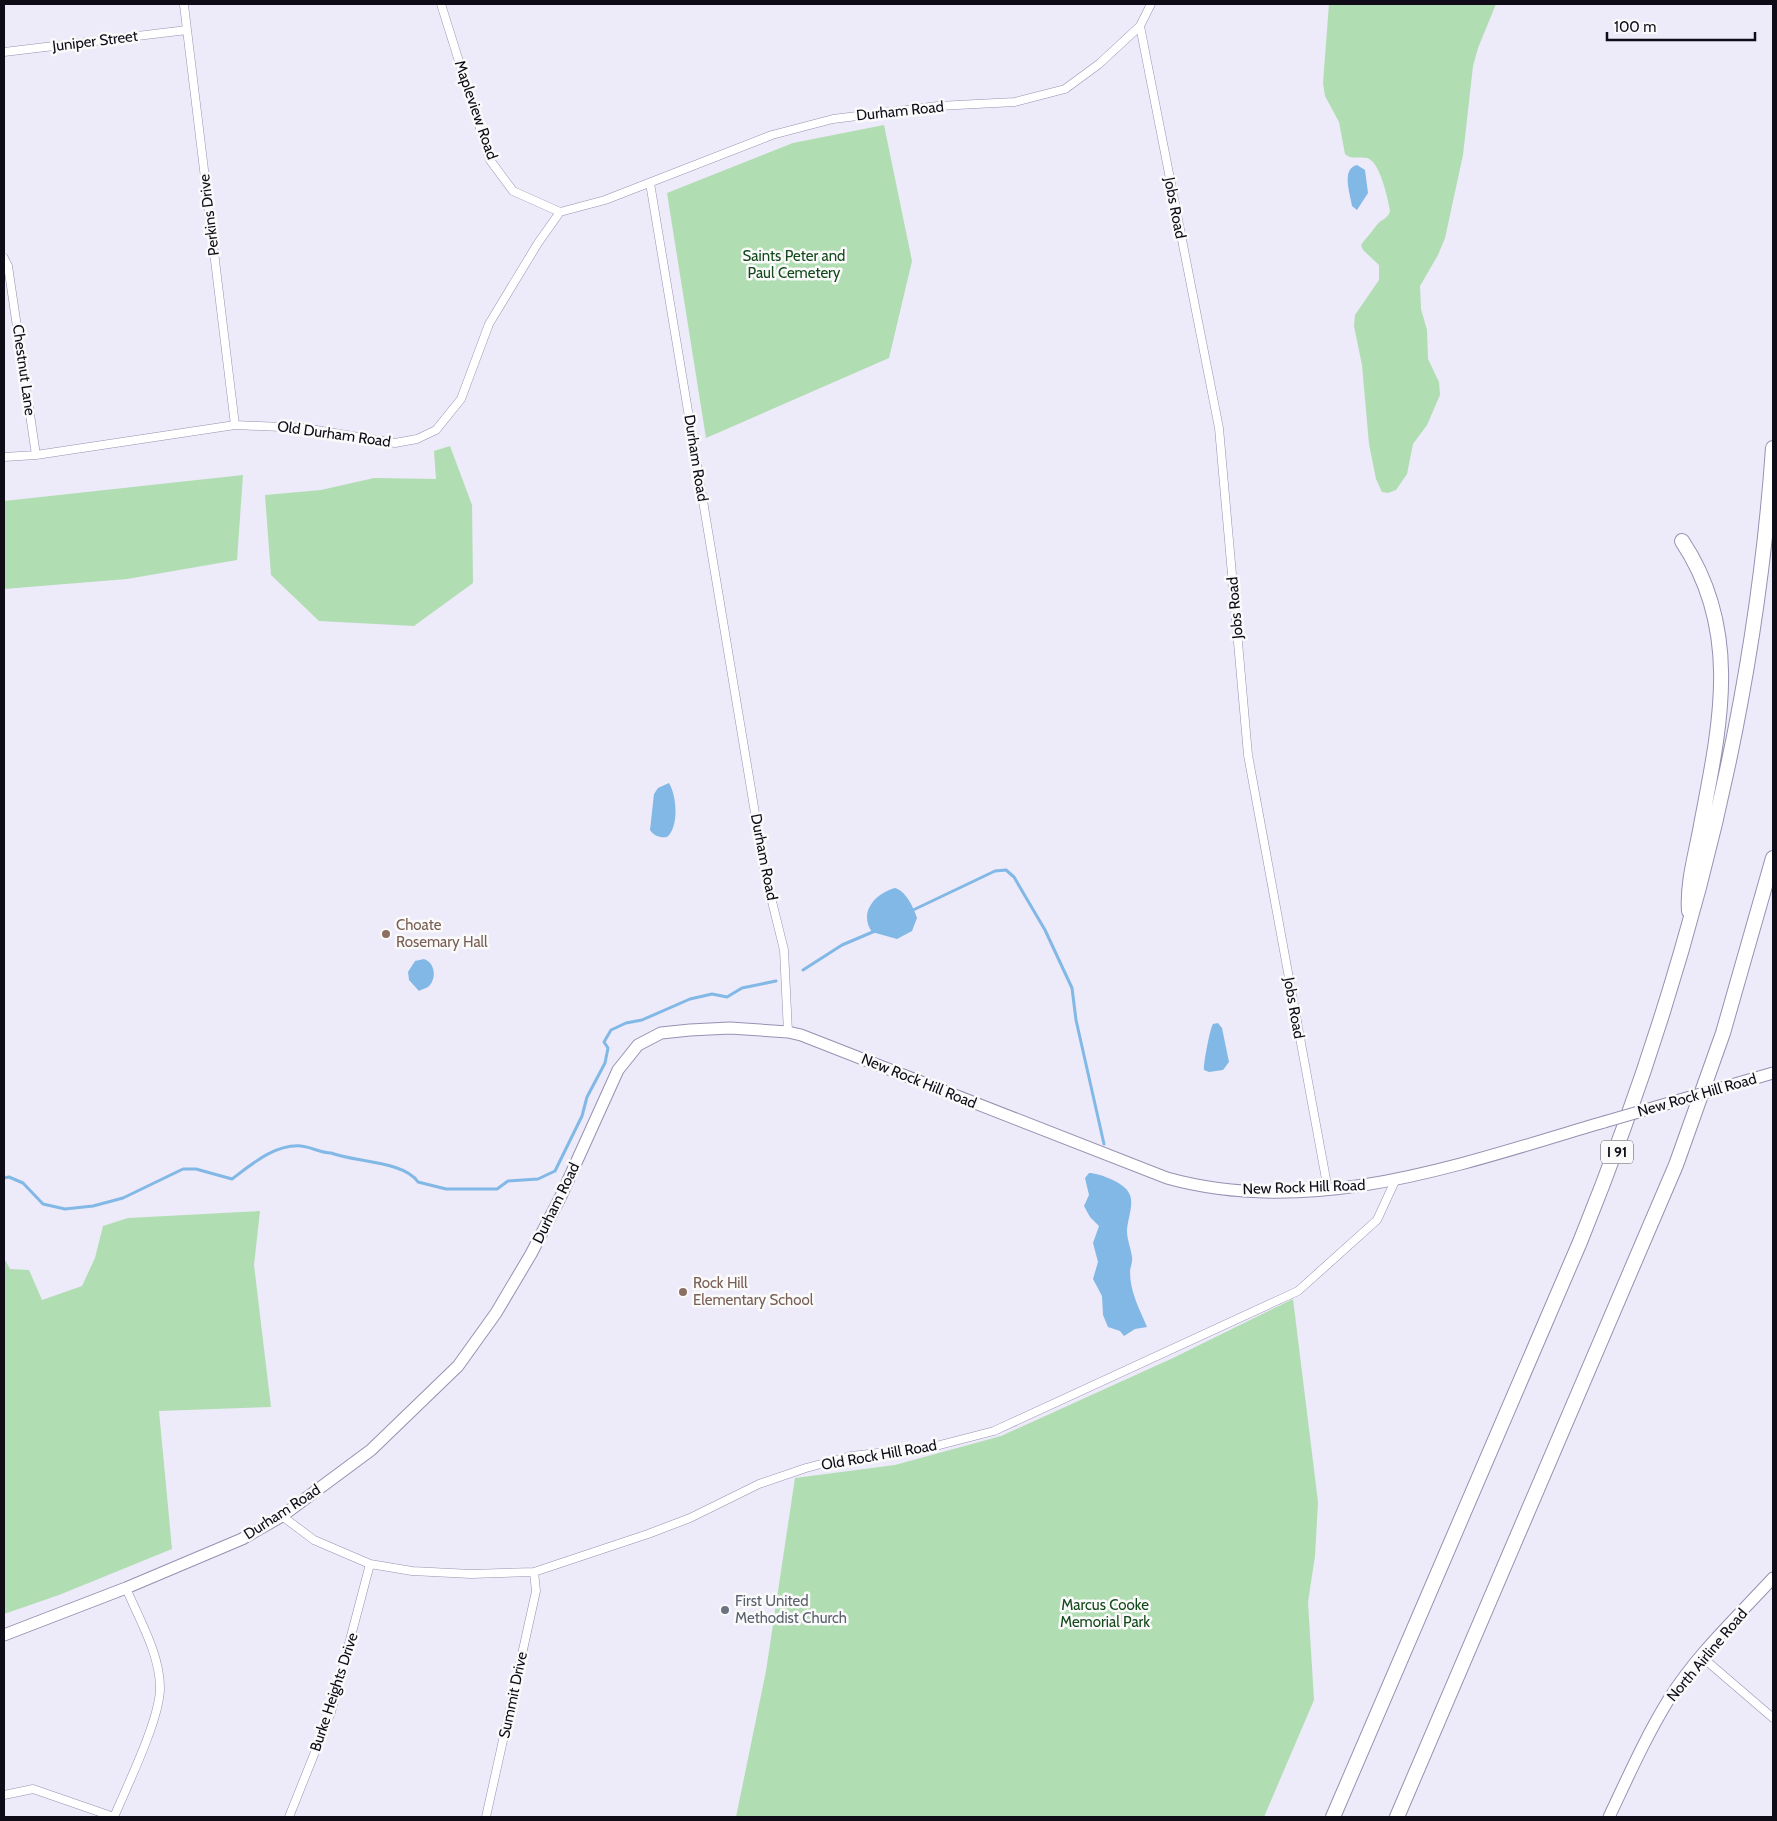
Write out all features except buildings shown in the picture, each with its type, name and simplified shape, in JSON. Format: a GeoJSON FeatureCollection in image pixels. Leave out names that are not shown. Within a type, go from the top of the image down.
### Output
{"type":"FeatureCollection","features":[{"type":"Feature","properties":{"kind":"highway","name":"I 91"},"geometry":{"type":"LineString","coordinates":[[1333,1817],[1567,1274],[1612,1162],[1655,1044],[1691,922],[1716,822],[1743,688],[1761,566],[1773,448]]}},
{"type":"Feature","properties":{"kind":"highway"},"geometry":{"type":"LineString","coordinates":[[1682,541],[1702,574],[1713,603],[1720,637],[1722,676],[1720,708],[1707,793],[1689,884],[1691,922]]}},
{"type":"Feature","properties":{"kind":"highway"},"geometry":{"type":"LineString","coordinates":[[1397,1817],[1676,1165],[1731,1009],[1773,858]]}},
{"type":"Feature","properties":{"kind":"main road","name":"Durham Road"},"geometry":{"type":"LineString","coordinates":[[4,1635],[126,1588],[242,1539],[282,1516],[371,1450],[458,1366],[496,1313],[531,1254],[561,1196],[618,1070],[638,1045],[661,1033],[690,1030],[730,1028],[788,1032]]}},
{"type":"Feature","properties":{"kind":"main road","name":"New Rock Hill Road"},"geometry":{"type":"LineString","coordinates":[[788,1032],[829,1045],[1168,1178],[1207,1188],[1236,1190],[1328,1190],[1395,1181],[1773,1073]]}},
{"type":"Feature","properties":{"kind":"main road","name":"North Airline Road"},"geometry":{"type":"LineString","coordinates":[[1609,1817],[1642,1748],[1669,1698],[1702,1657],[1773,1578]]}},
{"type":"Feature","properties":{"kind":"street","name":"Mapleview Road"},"geometry":{"type":"LineString","coordinates":[[441,4],[490,160],[513,191],[560,212]]}},
{"type":"Feature","properties":{"kind":"street","name":"Durham Road"},"geometry":{"type":"LineString","coordinates":[[788,1032],[784,950],[765,873],[650,183],[772,135],[833,119],[938,106],[1015,102],[1065,89],[1099,64],[1140,26],[1151,4]]}},
{"type":"Feature","properties":{"kind":"street","name":"Perkins Drive"},"geometry":{"type":"LineString","coordinates":[[184,5],[234,425]]}},
{"type":"Feature","properties":{"kind":"street","name":"Jobs Road"},"geometry":{"type":"LineString","coordinates":[[1140,26],[1219,428],[1248,754],[1328,1190]]}},
{"type":"Feature","properties":{"kind":"street","name":"Juniper Street"},"geometry":{"type":"LineString","coordinates":[[4,52],[187,30]]}},
{"type":"Feature","properties":{"kind":"street"},"geometry":{"type":"LineString","coordinates":[[560,212],[605,200],[650,183]]}},
{"type":"Feature","properties":{"kind":"street","name":"Old Durham Road"},"geometry":{"type":"LineString","coordinates":[[4,457],[234,425],[304,428],[396,443],[417,439],[436,430],[461,399],[489,324],[533,250],[560,212]]}},
{"type":"Feature","properties":{"kind":"street","name":"Chestnut Lane"},"geometry":{"type":"LineString","coordinates":[[4,258],[8,266],[18,325],[36,454]]}},
{"type":"Feature","properties":{"kind":"street","name":"Old Rock Hill Road"},"geometry":{"type":"LineString","coordinates":[[282,1516],[314,1540],[370,1564],[412,1571],[451,1573],[534,1572],[690,1518],[758,1484],[806,1468],[851,1456],[932,1447],[994,1431],[1298,1291],[1376,1220],[1395,1181]]}},
{"type":"Feature","properties":{"kind":"street","name":"Burke Heights Drive"},"geometry":{"type":"LineString","coordinates":[[288,1817],[331,1712],[370,1564]]}},
{"type":"Feature","properties":{"kind":"street","name":"Summit Drive"},"geometry":{"type":"LineString","coordinates":[[486,1817],[536,1591],[534,1572]]}},
{"type":"Feature","properties":{"kind":"street"},"geometry":{"type":"LineString","coordinates":[[4,1795],[33,1789],[114,1817],[153,1720],[160,1689],[155,1659],[126,1588]]}},
{"type":"Feature","properties":{"kind":"street"},"geometry":{"type":"LineString","coordinates":[[1702,1657],[1773,1718]]}},
{"type":"Feature","properties":{"kind":"green space"},"geometry":{"type":"Polygon","coordinates":[[[1329,4],[1496,4],[1478,48],[1473,66],[1463,155],[1445,238],[1438,255],[1420,286],[1421,309],[1427,330],[1428,359],[1439,382],[1440,395],[1427,425],[1413,444],[1407,474],[1396,490],[1388,493],[1382,492],[1376,479],[1369,444],[1362,365],[1354,326],[1355,315],[1379,280],[1379,265],[1363,250],[1361,245],[1378,224],[1388,216],[1390,211],[1383,181],[1376,166],[1367,158],[1352,157],[1345,154],[1339,122],[1325,96],[1323,83],[1329,4]]]}},
{"type":"Feature","properties":{"kind":"green space","name":"Saints Peter and Paul Cemetery"},"geometry":{"type":"Polygon","coordinates":[[[884,125],[912,261],[889,358],[706,438],[667,193],[793,143],[884,125]]]}},
{"type":"Feature","properties":{"kind":"green space"},"geometry":{"type":"Polygon","coordinates":[[[450,446],[472,505],[473,583],[414,626],[319,621],[271,575],[265,495],[321,490],[374,478],[436,479],[434,451],[450,446]]]}},
{"type":"Feature","properties":{"kind":"green space"},"geometry":{"type":"Polygon","coordinates":[[[243,475],[237,560],[127,579],[4,589],[4,501],[243,475]]]}},
{"type":"Feature","properties":{"kind":"green space"},"geometry":{"type":"Polygon","coordinates":[[[260,1211],[254,1265],[271,1407],[159,1411],[172,1549],[59,1595],[4,1614],[4,1258],[10,1269],[29,1270],[42,1300],[82,1286],[95,1258],[103,1226],[128,1218],[260,1211]]]}},
{"type":"Feature","properties":{"kind":"green space","name":"Marcus Cooke Memorial Park"},"geometry":{"type":"Polygon","coordinates":[[[1293,1299],[1318,1502],[1315,1556],[1308,1602],[1314,1700],[1264,1817],[736,1817],[766,1671],[795,1478],[895,1465],[1001,1436],[1173,1358],[1293,1299]]]}},
{"type":"Feature","properties":{"kind":"water"},"geometry":{"type":"Polygon","coordinates":[[[1357,165],[1365,170],[1368,193],[1357,210],[1352,206],[1348,176],[1352,167],[1357,165]]]}},
{"type":"Feature","properties":{"kind":"water"},"geometry":{"type":"Polygon","coordinates":[[[669,783],[674,796],[675,819],[671,832],[667,837],[662,837],[655,835],[650,830],[654,794],[658,788],[669,783]]]}},
{"type":"Feature","properties":{"kind":"water"},"geometry":{"type":"Polygon","coordinates":[[[895,888],[906,896],[917,918],[912,931],[897,939],[872,932],[868,925],[867,917],[871,904],[881,894],[895,888]]]}},
{"type":"Feature","properties":{"kind":"water"},"geometry":{"type":"Polygon","coordinates":[[[424,959],[432,966],[434,974],[429,986],[419,991],[409,980],[408,972],[415,961],[424,959]]]}},
{"type":"Feature","properties":{"kind":"water"},"geometry":{"type":"Polygon","coordinates":[[[1218,1023],[1222,1028],[1229,1062],[1223,1070],[1209,1072],[1204,1070],[1207,1047],[1213,1024],[1218,1023]]]}},
{"type":"Feature","properties":{"kind":"water"},"geometry":{"type":"Polygon","coordinates":[[[1089,1173],[1117,1182],[1127,1189],[1131,1197],[1127,1227],[1132,1259],[1130,1279],[1136,1301],[1147,1327],[1135,1329],[1124,1336],[1120,1331],[1108,1327],[1103,1315],[1102,1296],[1093,1279],[1098,1262],[1093,1243],[1099,1226],[1090,1217],[1084,1206],[1089,1195],[1085,1178],[1089,1173]]]}},
{"type":"Feature","properties":{"kind":"waterway"},"geometry":{"type":"LineString","coordinates":[[911,911],[995,871],[1006,870],[1014,877],[1045,930],[1072,988],[1076,1020],[1104,1144]]}},
{"type":"Feature","properties":{"kind":"waterway"},"geometry":{"type":"LineString","coordinates":[[803,970],[842,945],[875,931]]}},
{"type":"Feature","properties":{"kind":"waterway"},"geometry":{"type":"LineString","coordinates":[[4,1178],[9,1177],[23,1183],[43,1204],[65,1209],[93,1206],[123,1198],[183,1169],[196,1169],[232,1179],[264,1156],[282,1148],[301,1146],[390,1166],[411,1175],[418,1182],[446,1189],[497,1189],[508,1181],[538,1179],[555,1171],[582,1116],[587,1097],[605,1063],[608,1048],[604,1042],[611,1030],[626,1023],[642,1020],[690,999],[712,994],[727,997],[742,988],[776,981]]}},
{"type":"Feature","properties":{"kind":"place","name":"Choate Rosemary Hall"},"geometry":{"type":"Point","coordinates":[386,934]}},
{"type":"Feature","properties":{"kind":"place","name":"Rock Hill Elementary School"},"geometry":{"type":"Point","coordinates":[683,1292]}},
{"type":"Feature","properties":{"kind":"place","name":"First United Methodist Church"},"geometry":{"type":"Point","coordinates":[725,1610]}}]}
